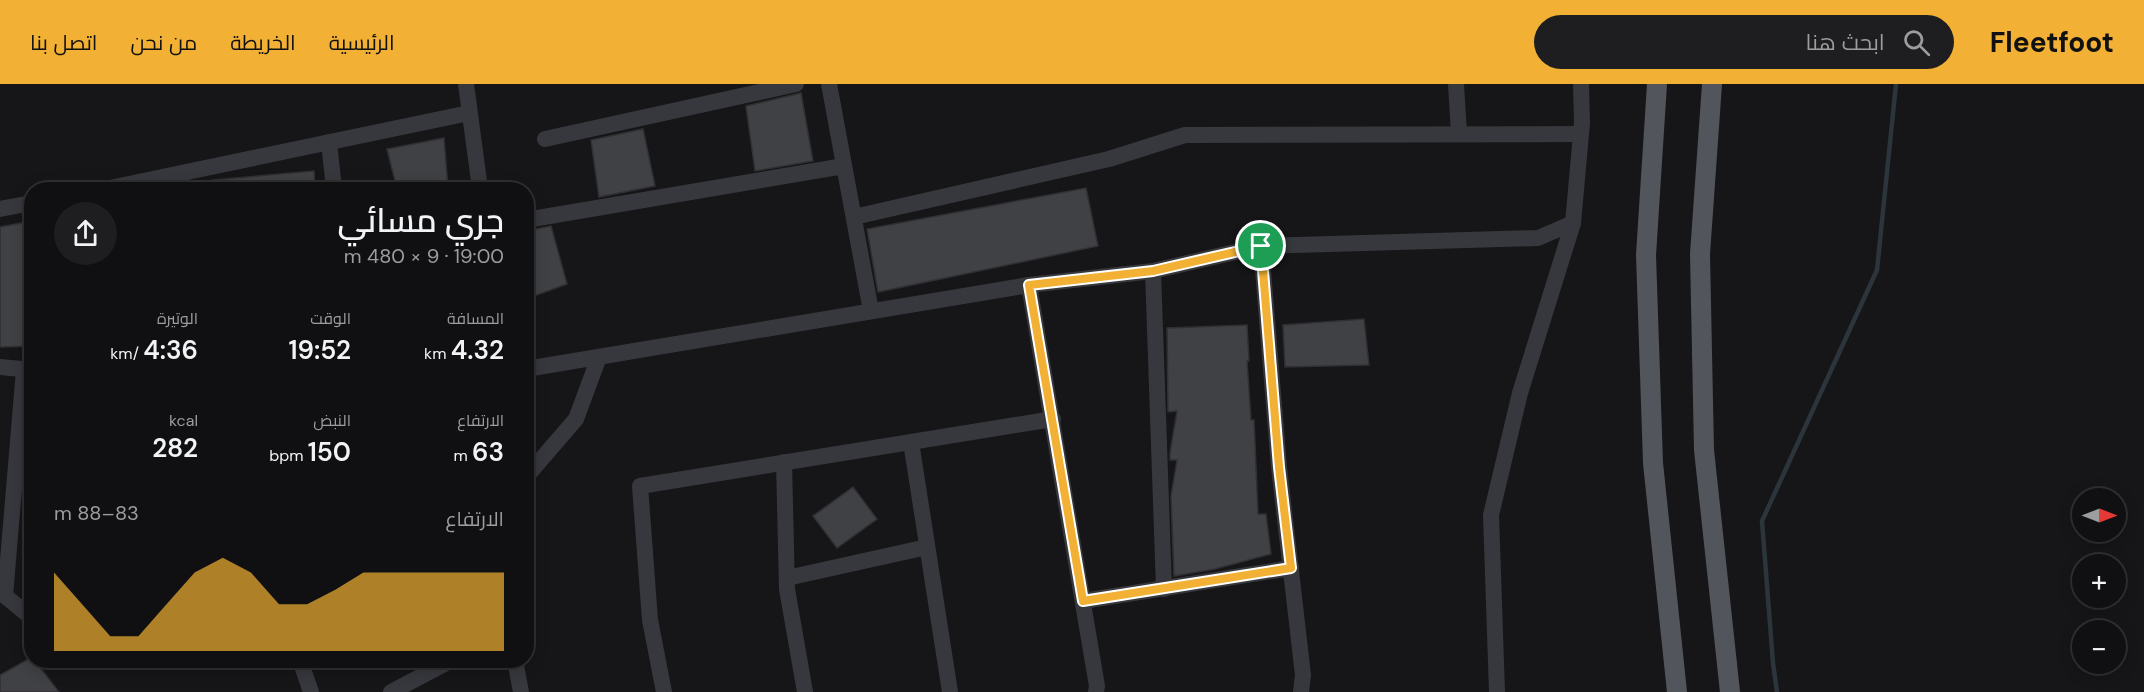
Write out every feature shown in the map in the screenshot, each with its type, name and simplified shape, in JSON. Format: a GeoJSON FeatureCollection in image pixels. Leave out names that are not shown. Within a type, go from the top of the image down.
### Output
{"type":"FeatureCollection","features":[{"type":"Feature","properties":{"kind":"main road"},"geometry":{"type":"LineString","coordinates":[[1657,84],[1646,255],[1653,463],[1677,692]]}},
{"type":"Feature","properties":{"kind":"main road"},"geometry":{"type":"LineString","coordinates":[[1712,84],[1700,254],[1704,450],[1730,692]]}},
{"type":"Feature","properties":{"kind":"street"},"geometry":{"type":"LineString","coordinates":[[466,84],[479,182]]}},
{"type":"Feature","properties":{"kind":"street"},"geometry":{"type":"LineString","coordinates":[[545,139],[796,84]]}},
{"type":"Feature","properties":{"kind":"street"},"geometry":{"type":"LineString","coordinates":[[829,84],[871,311]]}},
{"type":"Feature","properties":{"kind":"street"},"geometry":{"type":"LineString","coordinates":[[1456,84],[1459,134]]}},
{"type":"Feature","properties":{"kind":"street"},"geometry":{"type":"LineString","coordinates":[[1497,692],[1491,514],[1520,393],[1573,223],[1581,134],[1581,84]]}},
{"type":"Feature","properties":{"kind":"street"},"geometry":{"type":"LineString","coordinates":[[182,181],[329,142],[469,113]]}},
{"type":"Feature","properties":{"kind":"street"},"geometry":{"type":"LineString","coordinates":[[854,217],[1109,159],[1185,135],[1581,134]]}},
{"type":"Feature","properties":{"kind":"street"},"geometry":{"type":"LineString","coordinates":[[329,142],[333,182]]}},
{"type":"Feature","properties":{"kind":"street"},"geometry":{"type":"LineString","coordinates":[[534,219],[844,166]]}},
{"type":"Feature","properties":{"kind":"street"},"geometry":{"type":"LineString","coordinates":[[0,209],[24,204]]}},
{"type":"Feature","properties":{"kind":"street"},"geometry":{"type":"LineString","coordinates":[[534,368],[1029,285],[1153,271],[1261,246],[1538,238],[1573,223]]}},
{"type":"Feature","properties":{"kind":"street"},"geometry":{"type":"LineString","coordinates":[[1261,246],[1279,467],[1304,675],[1301,692]]}},
{"type":"Feature","properties":{"kind":"street"},"geometry":{"type":"LineString","coordinates":[[1153,271],[1164,589]]}},
{"type":"Feature","properties":{"kind":"street"},"geometry":{"type":"LineString","coordinates":[[1029,285],[1083,601],[1096,692]]}},
{"type":"Feature","properties":{"kind":"street"},"geometry":{"type":"LineString","coordinates":[[534,468],[576,419],[599,357]]}},
{"type":"Feature","properties":{"kind":"street"},"geometry":{"type":"LineString","coordinates":[[0,367],[24,370]]}},
{"type":"Feature","properties":{"kind":"street"},"geometry":{"type":"LineString","coordinates":[[24,409],[5,596],[24,611]]}},
{"type":"Feature","properties":{"kind":"street"},"geometry":{"type":"LineString","coordinates":[[664,692],[650,620],[640,486],[1053,419]]}},
{"type":"Feature","properties":{"kind":"street"},"geometry":{"type":"LineString","coordinates":[[910,442],[951,692]]}},
{"type":"Feature","properties":{"kind":"street"},"geometry":{"type":"LineString","coordinates":[[784,462],[787,578],[805,692]]}},
{"type":"Feature","properties":{"kind":"street"},"geometry":{"type":"LineString","coordinates":[[787,578],[927,547]]}},
{"type":"Feature","properties":{"kind":"street"},"geometry":{"type":"LineString","coordinates":[[1083,601],[1291,568]]}},
{"type":"Feature","properties":{"kind":"street"},"geometry":{"type":"LineString","coordinates":[[303,668],[311,692]]}},
{"type":"Feature","properties":{"kind":"street"},"geometry":{"type":"LineString","coordinates":[[392,692],[437,668]]}},
{"type":"Feature","properties":{"kind":"street"},"geometry":{"type":"LineString","coordinates":[[516,668],[521,692]]}},
{"type":"Feature","properties":{"kind":"building"},"geometry":{"type":"Polygon","coordinates":[[[801,93],[813,161],[755,171],[746,106],[801,93]]]}},
{"type":"Feature","properties":{"kind":"building"},"geometry":{"type":"Polygon","coordinates":[[[643,129],[655,186],[599,197],[591,140],[643,129]]]}},
{"type":"Feature","properties":{"kind":"building"},"geometry":{"type":"Polygon","coordinates":[[[444,138],[447,182],[395,182],[387,149],[444,138]]]}},
{"type":"Feature","properties":{"kind":"building"},"geometry":{"type":"Polygon","coordinates":[[[314,171],[315,182],[213,182],[213,180],[314,171]]]}},
{"type":"Feature","properties":{"kind":"building"},"geometry":{"type":"Polygon","coordinates":[[[1086,188],[1098,246],[878,292],[867,229],[1086,188]]]}},
{"type":"Feature","properties":{"kind":"building"},"geometry":{"type":"Polygon","coordinates":[[[24,222],[24,346],[0,347],[0,227],[24,222]]]}},
{"type":"Feature","properties":{"kind":"building"},"geometry":{"type":"Polygon","coordinates":[[[551,226],[567,284],[534,296],[534,229],[551,226]]]}},
{"type":"Feature","properties":{"kind":"building"},"geometry":{"type":"Polygon","coordinates":[[[1364,319],[1369,365],[1285,367],[1283,325],[1364,319]]]}},
{"type":"Feature","properties":{"kind":"building"},"geometry":{"type":"Polygon","coordinates":[[[1247,325],[1249,361],[1247,361],[1251,420],[1254,420],[1258,514],[1266,514],[1271,554],[1215,569],[1174,576],[1171,496],[1177,460],[1170,460],[1170,453],[1177,411],[1168,412],[1167,328],[1247,325]]]}},
{"type":"Feature","properties":{"kind":"building"},"geometry":{"type":"Polygon","coordinates":[[[853,487],[877,519],[837,548],[813,516],[853,487]]]}},
{"type":"Feature","properties":{"kind":"building"},"geometry":{"type":"Polygon","coordinates":[[[24,662],[24,668],[40,668],[59,692],[0,692],[0,675],[24,662]]]}},
{"type":"Feature","properties":{"kind":"waterway"},"geometry":{"type":"LineString","coordinates":[[1777,692],[1762,521],[1877,270],[1896,84]]}},
{"type":"Feature","properties":{"kind":"route"},"geometry":{"type":"LineString","coordinates":[[1261,246],[1279,467],[1291,568],[1083,601],[1029,285],[1153,271],[1261,246]]}}]}
